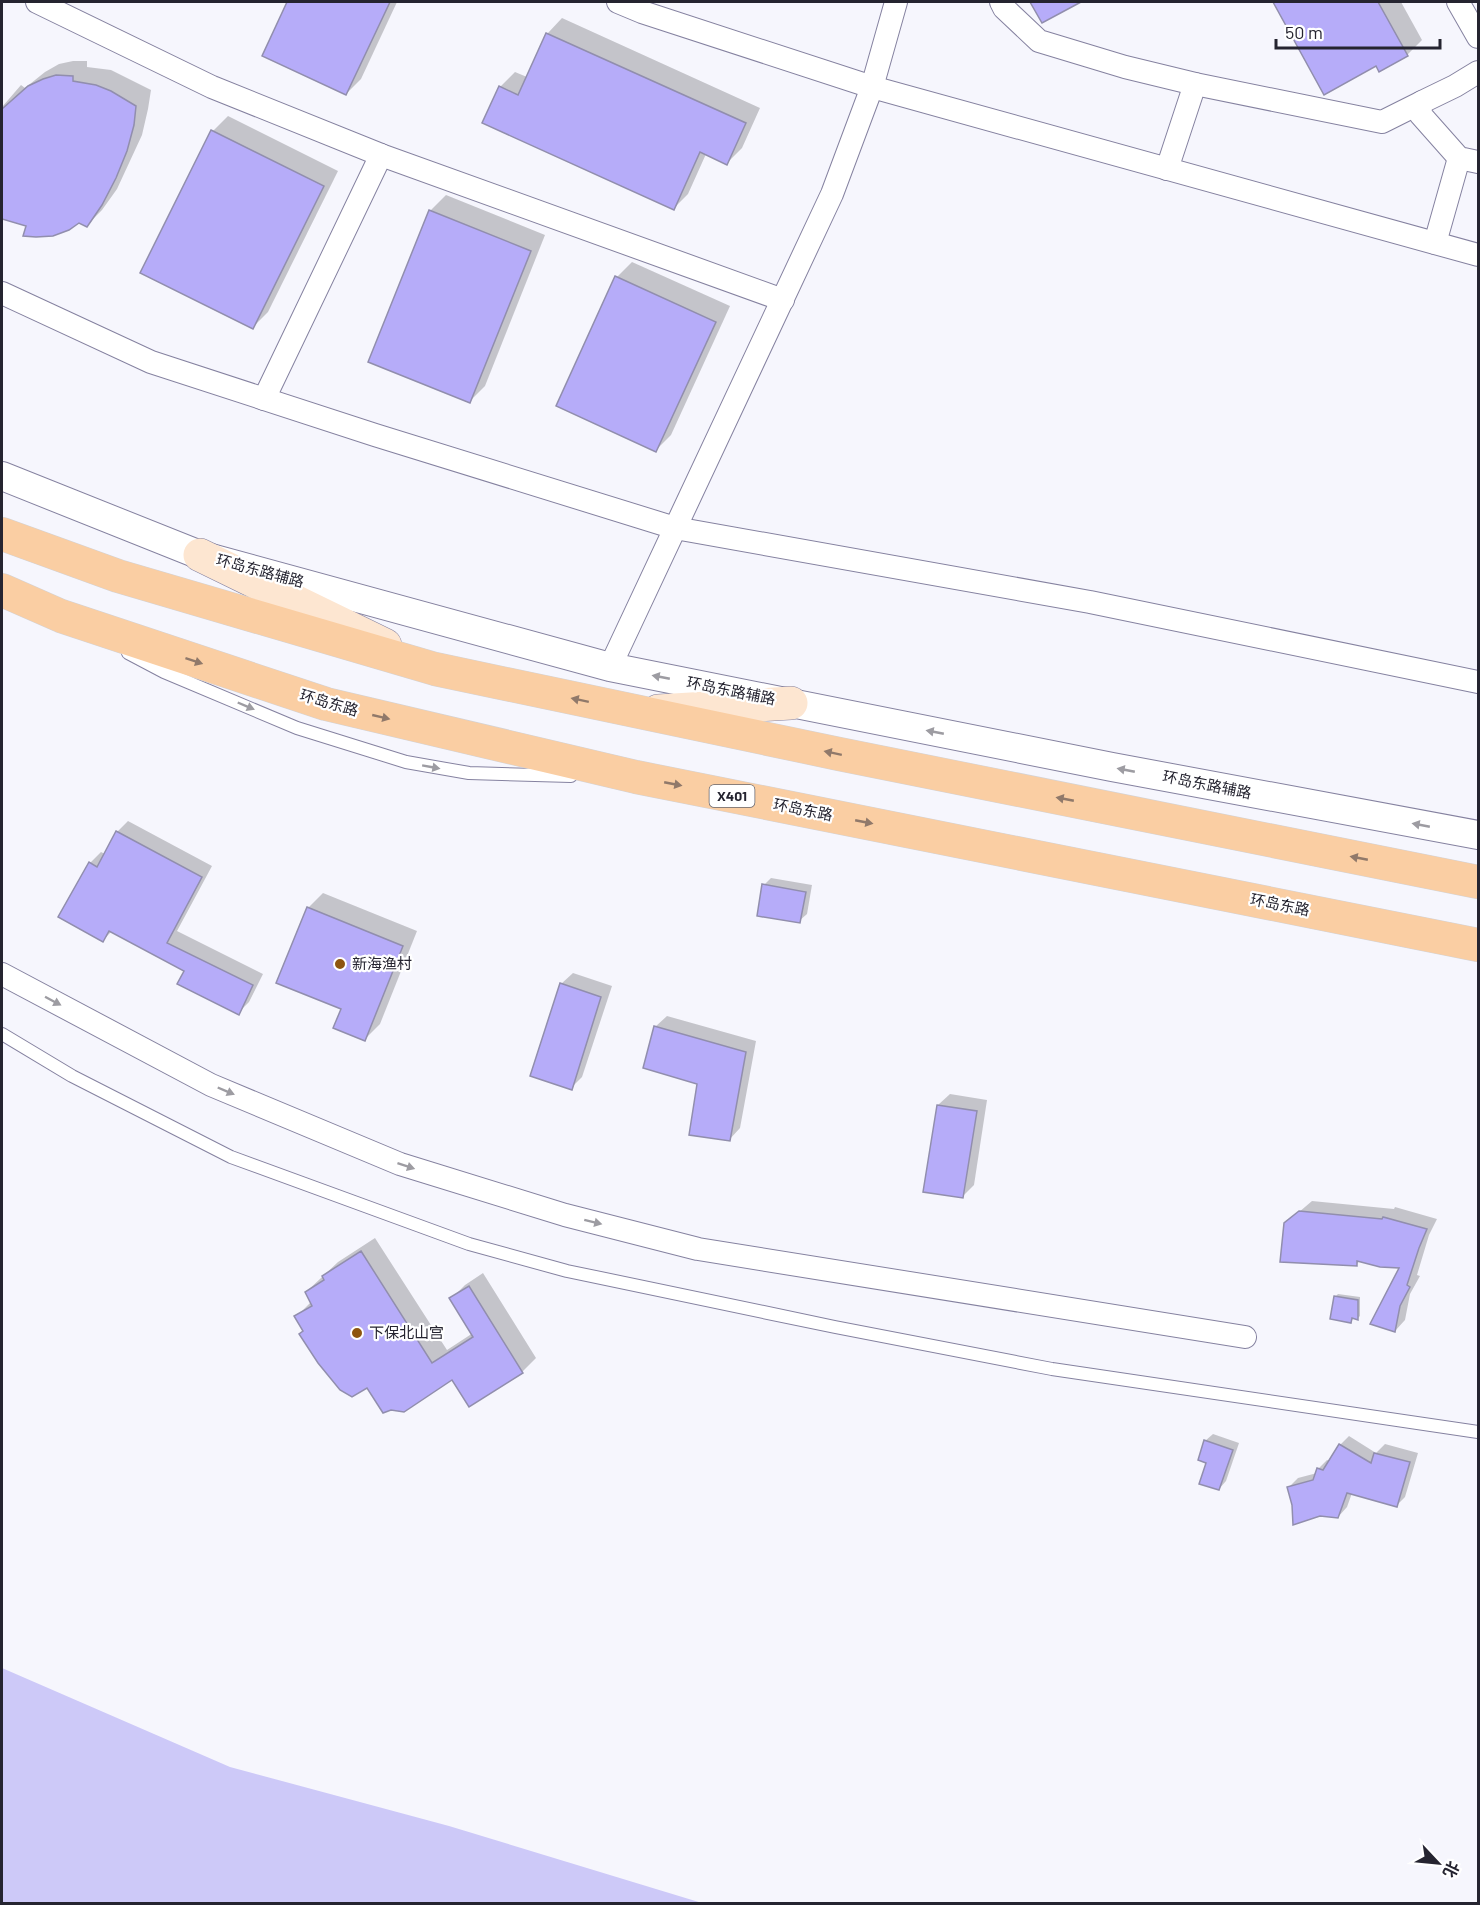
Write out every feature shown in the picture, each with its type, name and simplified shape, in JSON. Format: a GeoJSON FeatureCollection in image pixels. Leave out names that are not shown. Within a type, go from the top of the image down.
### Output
{"type":"FeatureCollection","features":[{"type":"Feature","properties":{"kind":"main road"},"geometry":{"type":"LineString","coordinates":[[2,534],[118,576],[435,669],[839,754],[1479,882]]}},
{"type":"Feature","properties":{"kind":"main road"},"geometry":{"type":"LineString","coordinates":[[200,555],[435,669]]}},
{"type":"Feature","properties":{"kind":"main road","name":"环岛东路"},"geometry":{"type":"LineString","coordinates":[[2,590],[61,616],[326,704],[636,777],[1479,945]]}},
{"type":"Feature","properties":{"kind":"main road"},"geometry":{"type":"LineString","coordinates":[[640,712],[790,703]]}},
{"type":"Feature","properties":{"kind":"street"},"geometry":{"type":"LineString","coordinates":[[37,2],[212,87],[381,155],[783,300]]}},
{"type":"Feature","properties":{"kind":"street"},"geometry":{"type":"LineString","coordinates":[[618,2],[642,12],[872,87],[1479,255]]}},
{"type":"Feature","properties":{"kind":"street"},"geometry":{"type":"LineString","coordinates":[[610,667],[832,194],[872,87],[896,2]]}},
{"type":"Feature","properties":{"kind":"street"},"geometry":{"type":"LineString","coordinates":[[1001,2],[1004,8],[1039,41],[1125,67],[1195,84],[1382,122],[1479,72]]}},
{"type":"Feature","properties":{"kind":"street"},"geometry":{"type":"LineString","coordinates":[[1458,2],[1479,37]]}},
{"type":"Feature","properties":{"kind":"street"},"geometry":{"type":"LineString","coordinates":[[1167,169],[1195,84]]}},
{"type":"Feature","properties":{"kind":"street"},"geometry":{"type":"LineString","coordinates":[[1422,102],[1420,114],[1469,160],[1435,243]]}},
{"type":"Feature","properties":{"kind":"street"},"geometry":{"type":"LineString","coordinates":[[264,399],[381,155]]}},
{"type":"Feature","properties":{"kind":"street"},"geometry":{"type":"LineString","coordinates":[[2,293],[151,362],[675,528],[1090,602],[1479,682]]}},
{"type":"Feature","properties":{"kind":"street","name":"环岛东路辅路"},"geometry":{"type":"LineString","coordinates":[[2,476],[200,555],[610,667],[1112,767],[1479,835]]}},
{"type":"Feature","properties":{"kind":"street"},"geometry":{"type":"LineString","coordinates":[[2,974],[211,1085],[400,1164],[565,1215],[698,1249],[1245,1336]]}},
{"type":"Feature","properties":{"kind":"lane"},"geometry":{"type":"LineString","coordinates":[[2,1034],[72,1076],[231,1157],[469,1244],[567,1271],[1052,1369],[1479,1432]]}},
{"type":"Feature","properties":{"kind":"shaded area"},"geometry":{"type":"Polygon","coordinates":[[[2,1668],[230,1767],[449,1826],[702,1903],[2,1903],[2,1668]]]}},
{"type":"Feature","properties":{"kind":"building"},"geometry":{"type":"Polygon","coordinates":[[[287,2],[390,2],[346,95],[262,56],[287,2]]]}},
{"type":"Feature","properties":{"kind":"building"},"geometry":{"type":"Polygon","coordinates":[[[1030,2],[1081,2],[1042,23],[1030,2]]]}},
{"type":"Feature","properties":{"kind":"building"},"geometry":{"type":"Polygon","coordinates":[[[1273,2],[1378,2],[1408,56],[1379,72],[1376,66],[1324,95],[1273,2]]]}},
{"type":"Feature","properties":{"kind":"building"},"geometry":{"type":"Polygon","coordinates":[[[546,33],[746,123],[727,165],[700,152],[674,210],[482,123],[499,86],[518,95],[546,33]]]}},
{"type":"Feature","properties":{"kind":"building"},"geometry":{"type":"Polygon","coordinates":[[[56,75],[73,76],[73,81],[96,85],[136,106],[134,125],[116,178],[87,227],[79,223],[53,236],[23,236],[26,226],[2,219],[2,109],[28,86],[56,75]]]}},
{"type":"Feature","properties":{"kind":"building"},"geometry":{"type":"Polygon","coordinates":[[[211,130],[324,186],[253,329],[140,273],[211,130]]]}},
{"type":"Feature","properties":{"kind":"building"},"geometry":{"type":"Polygon","coordinates":[[[429,210],[531,251],[470,403],[368,362],[429,210]]]}},
{"type":"Feature","properties":{"kind":"building"},"geometry":{"type":"Polygon","coordinates":[[[615,276],[716,322],[656,452],[556,406],[615,276]]]}},
{"type":"Feature","properties":{"kind":"building"},"geometry":{"type":"Polygon","coordinates":[[[116,831],[202,877],[167,943],[253,985],[239,1015],[177,984],[184,971],[109,931],[103,942],[58,917],[89,862],[97,867],[116,831]]]}},
{"type":"Feature","properties":{"kind":"building"},"geometry":{"type":"Polygon","coordinates":[[[762,884],[806,892],[800,923],[757,916],[762,884]]]}},
{"type":"Feature","properties":{"kind":"building","name":"新海渔村"},"geometry":{"type":"Polygon","coordinates":[[[307,907],[403,946],[365,1041],[333,1028],[341,1009],[276,983],[307,907]]]}},
{"type":"Feature","properties":{"kind":"building"},"geometry":{"type":"Polygon","coordinates":[[[560,983],[601,997],[572,1090],[530,1076],[560,983]]]}},
{"type":"Feature","properties":{"kind":"building"},"geometry":{"type":"Polygon","coordinates":[[[654,1026],[746,1052],[730,1141],[689,1135],[697,1084],[643,1068],[654,1026]]]}},
{"type":"Feature","properties":{"kind":"building"},"geometry":{"type":"Polygon","coordinates":[[[937,1105],[977,1111],[963,1198],[923,1192],[937,1105]]]}},
{"type":"Feature","properties":{"kind":"building"},"geometry":{"type":"Polygon","coordinates":[[[1299,1211],[1382,1219],[1383,1217],[1427,1229],[1407,1285],[1410,1287],[1400,1306],[1395,1332],[1370,1324],[1399,1268],[1380,1267],[1357,1261],[1357,1266],[1280,1262],[1284,1223],[1299,1211]]]}},
{"type":"Feature","properties":{"kind":"building","name":"下保北山宫"},"geometry":{"type":"Polygon","coordinates":[[[361,1251],[432,1363],[473,1337],[449,1298],[469,1286],[523,1373],[469,1407],[452,1380],[404,1412],[391,1410],[383,1413],[367,1388],[352,1397],[340,1390],[318,1363],[299,1334],[303,1331],[294,1316],[312,1306],[305,1292],[324,1280],[322,1276],[361,1251]]]}},
{"type":"Feature","properties":{"kind":"building"},"geometry":{"type":"Polygon","coordinates":[[[1334,1296],[1358,1300],[1358,1320],[1352,1318],[1351,1323],[1330,1319],[1334,1296]]]}},
{"type":"Feature","properties":{"kind":"building"},"geometry":{"type":"Polygon","coordinates":[[[1204,1440],[1233,1450],[1219,1490],[1199,1484],[1206,1463],[1198,1460],[1204,1440]]]}},
{"type":"Feature","properties":{"kind":"building"},"geometry":{"type":"Polygon","coordinates":[[[1339,1444],[1371,1463],[1374,1453],[1410,1462],[1397,1507],[1347,1493],[1338,1518],[1320,1516],[1293,1525],[1292,1505],[1287,1487],[1313,1480],[1317,1468],[1323,1470],[1339,1444]]]}},
{"type":"Feature","properties":{"kind":"place","name":"新海渔村"},"geometry":{"type":"Point","coordinates":[340,964]}},
{"type":"Feature","properties":{"kind":"place","name":"下保北山宫"},"geometry":{"type":"Point","coordinates":[357,1333]}}]}
